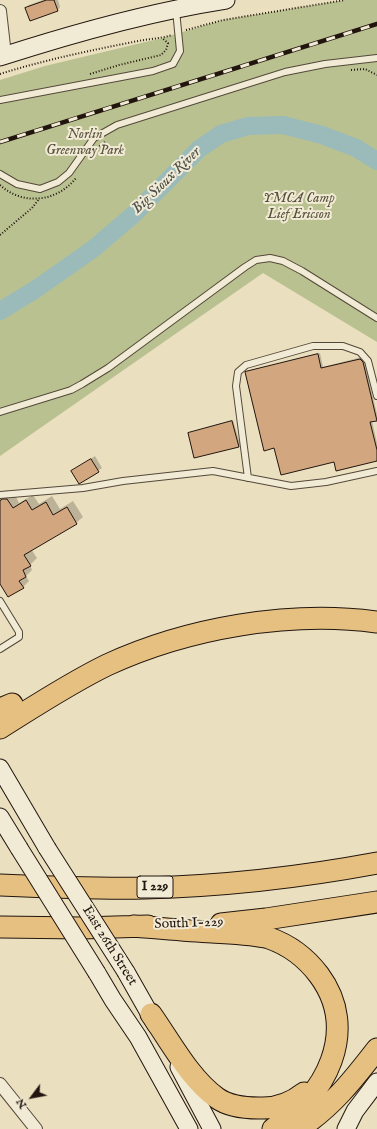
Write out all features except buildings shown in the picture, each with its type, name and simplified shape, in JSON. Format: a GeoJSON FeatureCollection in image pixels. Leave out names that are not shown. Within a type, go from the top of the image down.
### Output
{"type":"FeatureCollection","features":[{"type":"Feature","properties":{"kind":"highway"},"geometry":{"type":"LineString","coordinates":[[4,708],[77,666],[122,645],[178,626],[238,613],[263,610],[330,606],[377,610]]}},
{"type":"Feature","properties":{"kind":"highway"},"geometry":{"type":"LineString","coordinates":[[0,728],[60,691],[108,665],[160,645],[191,636],[243,625],[280,620],[343,619],[377,622]]}},
{"type":"Feature","properties":{"kind":"highway"},"geometry":{"type":"LineString","coordinates":[[310,874],[377,857]]}},
{"type":"Feature","properties":{"kind":"highway","name":"I 229"},"geometry":{"type":"LineString","coordinates":[[0,885],[65,888],[144,888],[210,884],[310,874],[377,863]]}},
{"type":"Feature","properties":{"kind":"highway","name":"South I-229"},"geometry":{"type":"LineString","coordinates":[[0,927],[74,928],[220,924],[301,914],[377,902]]}},
{"type":"Feature","properties":{"kind":"highway"},"geometry":{"type":"LineString","coordinates":[[133,926],[268,938],[281,943],[303,957],[323,981],[332,996],[338,1021],[338,1036],[332,1063],[315,1091],[303,1105],[293,1115],[273,1129]]}},
{"type":"Feature","properties":{"kind":"highway"},"geometry":{"type":"LineString","coordinates":[[151,1014],[195,1078],[218,1099],[226,1103],[250,1108],[279,1107],[290,1103],[302,1095],[326,1074]]}},
{"type":"Feature","properties":{"kind":"highway"},"geometry":{"type":"LineString","coordinates":[[298,1129],[328,1107],[344,1091],[377,1049]]}},
{"type":"Feature","properties":{"kind":"main road"},"geometry":{"type":"LineString","coordinates":[[2,56],[101,27],[176,9],[226,0]]}},
{"type":"Feature","properties":{"kind":"main road","name":"East 26th Street"},"geometry":{"type":"LineString","coordinates":[[0,768],[47,848],[151,1014],[212,1129]]}},
{"type":"Feature","properties":{"kind":"main road","name":"East 26th Street"},"geometry":{"type":"LineString","coordinates":[[0,817],[138,1038],[189,1129]]}},
{"type":"Feature","properties":{"kind":"main road"},"geometry":{"type":"LineString","coordinates":[[346,1129],[355,1110],[377,1082]]}},
{"type":"Feature","properties":{"kind":"street"},"geometry":{"type":"LineString","coordinates":[[0,11],[2,56]]}},
{"type":"Feature","properties":{"kind":"street"},"geometry":{"type":"LineString","coordinates":[[0,1084],[36,1129]]}},
{"type":"Feature","properties":{"kind":"lane"},"geometry":{"type":"LineString","coordinates":[[0,100],[153,71],[173,64],[180,51],[176,9]]}},
{"type":"Feature","properties":{"kind":"lane"},"geometry":{"type":"LineString","coordinates":[[0,174],[17,184],[40,189],[58,182],[69,173],[94,138],[117,125],[285,72],[325,64],[377,58]]}},
{"type":"Feature","properties":{"kind":"lane"},"geometry":{"type":"LineString","coordinates":[[0,412],[71,390],[82,384],[108,368],[245,266],[256,260],[270,258],[283,261],[302,271],[377,318]]}},
{"type":"Feature","properties":{"kind":"lane"},"geometry":{"type":"LineString","coordinates":[[248,478],[236,386],[238,372],[246,365],[313,346],[343,346],[360,352],[368,362],[377,396]]}},
{"type":"Feature","properties":{"kind":"lane"},"geometry":{"type":"LineString","coordinates":[[0,496],[83,488],[123,481],[213,471],[291,486],[326,482],[377,471]]}},
{"type":"Feature","properties":{"kind":"lane"},"geometry":{"type":"LineString","coordinates":[[0,601],[19,632],[19,637],[0,649]]}},
{"type":"Feature","properties":{"kind":"path"},"geometry":{"type":"LineString","coordinates":[[0,74],[45,60],[133,42],[162,38],[178,32],[223,20],[345,0]]}},
{"type":"Feature","properties":{"kind":"path"},"geometry":{"type":"LineString","coordinates":[[84,75],[161,55],[166,50],[168,43],[162,38]]}},
{"type":"Feature","properties":{"kind":"path"},"geometry":{"type":"LineString","coordinates":[[351,70],[365,69],[377,75]]}},
{"type":"Feature","properties":{"kind":"path"},"geometry":{"type":"LineString","coordinates":[[96,149],[110,139]]}},
{"type":"Feature","properties":{"kind":"path"},"geometry":{"type":"LineString","coordinates":[[0,235],[32,208],[39,200],[59,193],[75,180],[79,174]]}},
{"type":"Feature","properties":{"kind":"path"},"geometry":{"type":"LineString","coordinates":[[0,185],[12,194],[39,200]]}},
{"type":"Feature","properties":{"kind":"green space"},"geometry":{"type":"Polygon","coordinates":[[[345,0],[377,0],[377,342],[263,273],[0,456],[0,80],[45,66],[162,38],[223,20],[345,0]]]}},
{"type":"Feature","properties":{"kind":"waterway","name":"Big Sioux River"},"geometry":{"type":"LineString","coordinates":[[0,311],[36,289],[93,249],[133,215],[199,149],[221,134],[248,126],[283,125],[322,135],[356,148],[377,161]]}},
{"type":"Feature","properties":{"kind":"railway"},"geometry":{"type":"LineString","coordinates":[[0,142],[377,24]]}},
{"type":"Feature","properties":{"kind":"park label","name":"Norlin Greenway Park"},"geometry":{"type":"Point","coordinates":[85,144]}},
{"type":"Feature","properties":{"kind":"park label","name":"YMCA Camp Lief Ericson"},"geometry":{"type":"Point","coordinates":[299,208]}}]}
